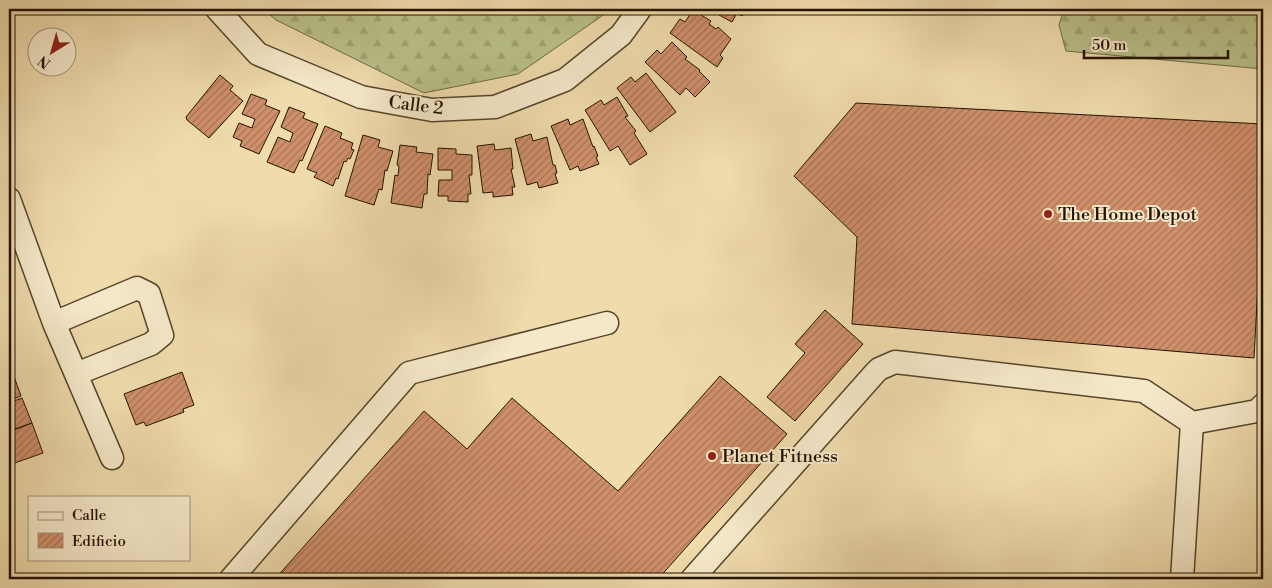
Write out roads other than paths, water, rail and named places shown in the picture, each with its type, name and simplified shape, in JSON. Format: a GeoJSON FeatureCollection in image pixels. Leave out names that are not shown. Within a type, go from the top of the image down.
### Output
{"type":"FeatureCollection","features":[{"type":"Feature","properties":{"kind":"street","name":"Calle 2"},"geometry":{"type":"LineString","coordinates":[[217,9],[258,54],[361,97],[432,110],[495,107],[565,80],[621,35],[640,9]]}},
{"type":"Feature","properties":{"kind":"street"},"geometry":{"type":"LineString","coordinates":[[9,199],[54,323],[112,458]]}},
{"type":"Feature","properties":{"kind":"street"},"geometry":{"type":"LineString","coordinates":[[54,323],[137,288],[149,294],[162,335],[151,344],[76,374]]}},
{"type":"Feature","properties":{"kind":"street"},"geometry":{"type":"LineString","coordinates":[[231,579],[409,373],[607,323]]}},
{"type":"Feature","properties":{"kind":"street"},"geometry":{"type":"LineString","coordinates":[[692,579],[875,373],[879,369],[895,362],[1144,391],[1192,423],[1257,411],[1263,405]]}},
{"type":"Feature","properties":{"kind":"street"},"geometry":{"type":"LineString","coordinates":[[1182,579],[1192,423]]}},
{"type":"Feature","properties":{"kind":"place","name":"The Home Depot"},"geometry":{"type":"Point","coordinates":[1048,214]}},
{"type":"Feature","properties":{"kind":"place","name":"Planet Fitness"},"geometry":{"type":"Point","coordinates":[712,456]}}]}
